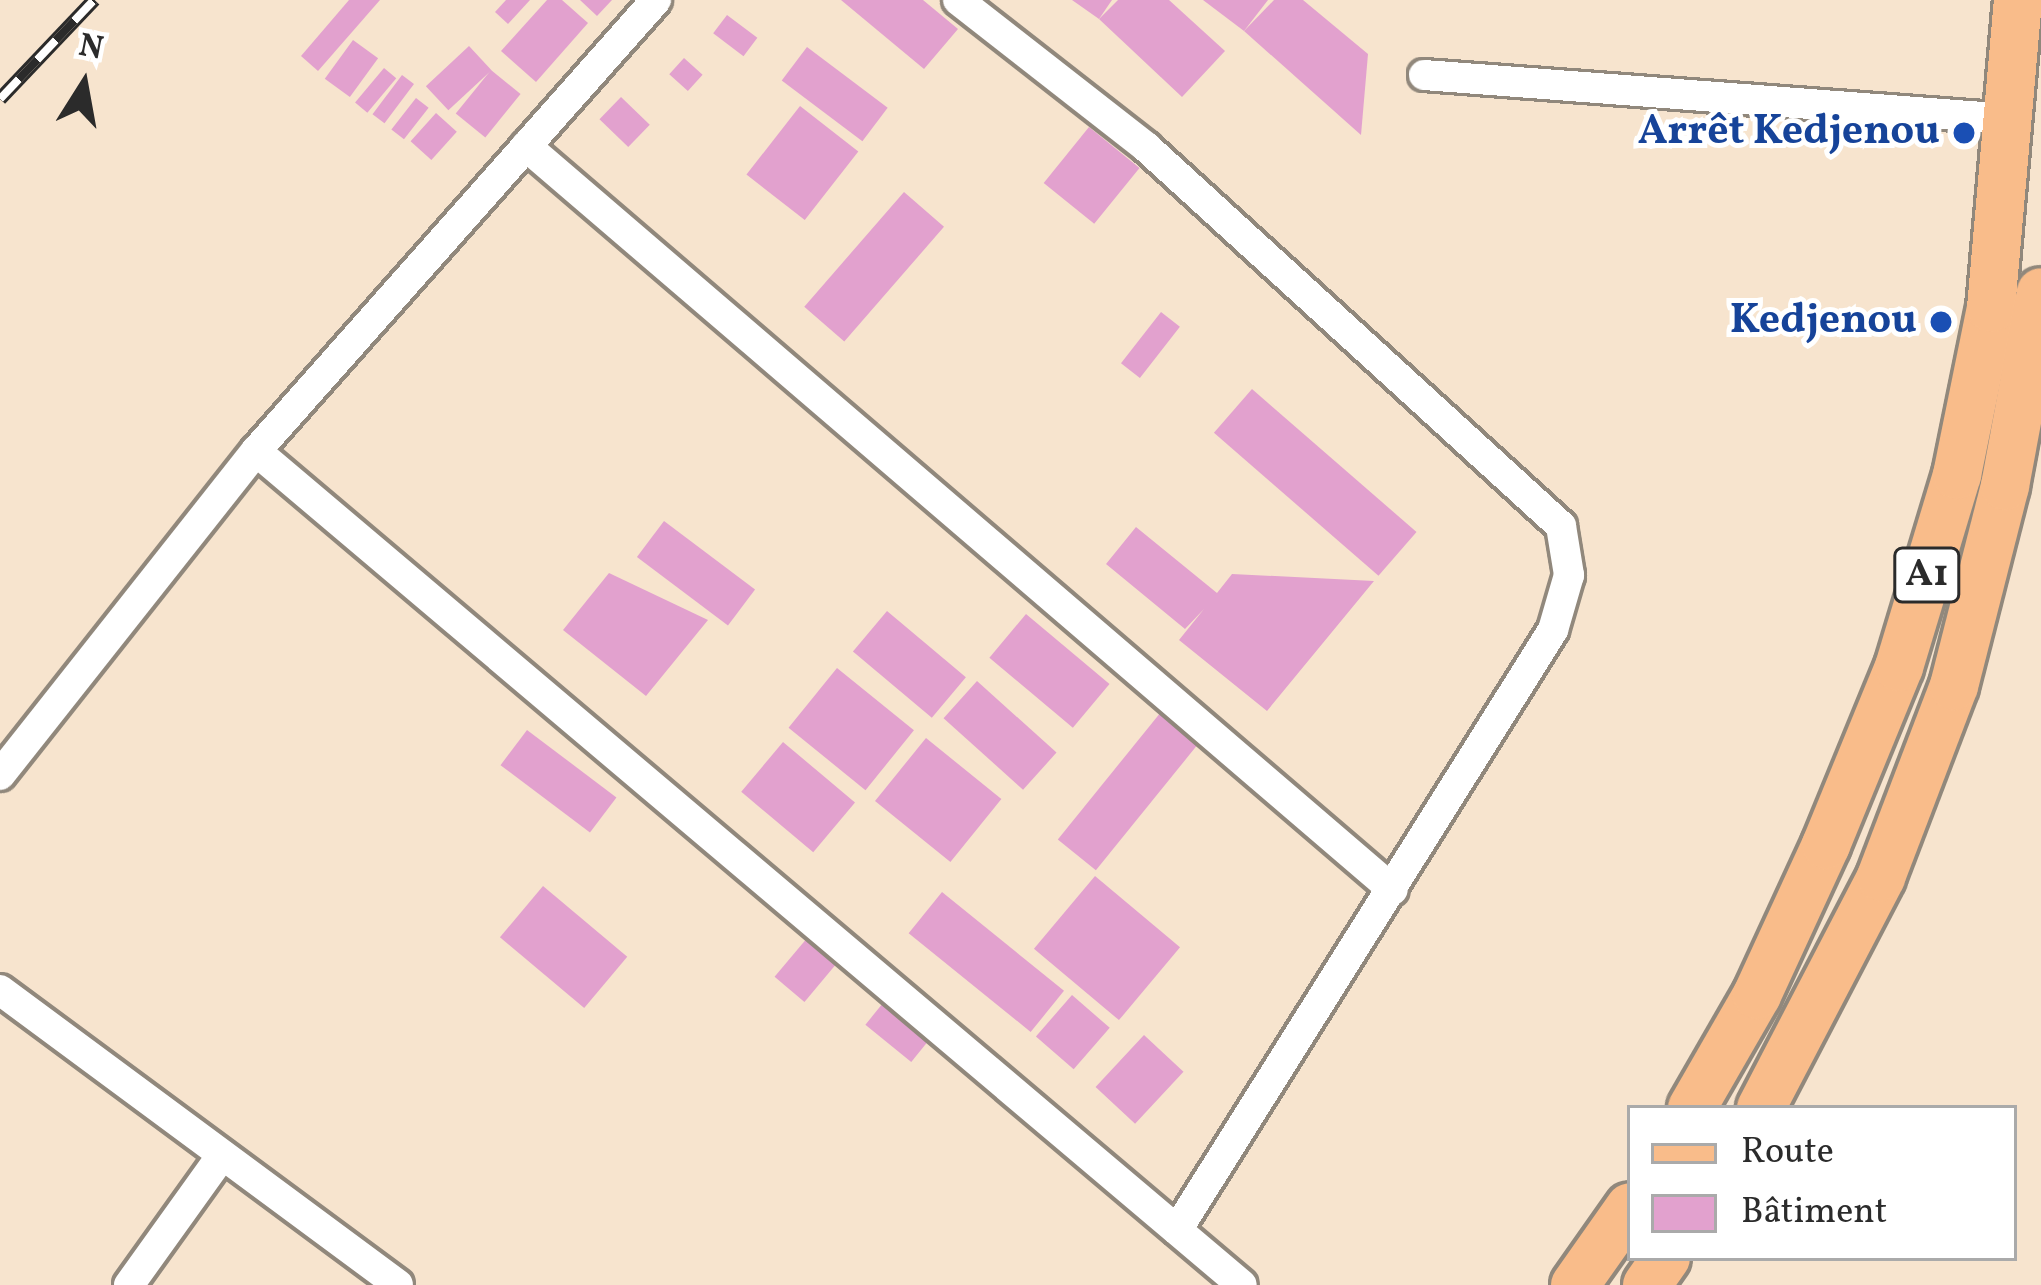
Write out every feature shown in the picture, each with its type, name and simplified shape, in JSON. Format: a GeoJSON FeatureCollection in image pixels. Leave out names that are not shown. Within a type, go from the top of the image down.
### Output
{"type":"FeatureCollection","features":[{"type":"Feature","properties":{"kind":"main road","name":"A1"},"geometry":{"type":"LineString","coordinates":[[1694,1105],[1757,995],[1899,668],[1966,434],[1991,308],[2018,0]]}},
{"type":"Feature","properties":{"kind":"main road","name":"A1"},"geometry":{"type":"LineString","coordinates":[[1763,1105],[1881,877],[1954,686],[2034,368],[2041,292]]}},
{"type":"Feature","properties":{"kind":"main road"},"geometry":{"type":"LineString","coordinates":[[1575,1285],[1627,1211]]}},
{"type":"Feature","properties":{"kind":"street"},"geometry":{"type":"LineString","coordinates":[[0,775],[256,451],[656,0]]}},
{"type":"Feature","properties":{"kind":"street"},"geometry":{"type":"LineString","coordinates":[[958,0],[1146,147],[1561,526],[1569,575],[1553,630],[1177,1229]]}},
{"type":"Feature","properties":{"kind":"street"},"geometry":{"type":"LineString","coordinates":[[1424,75],[2009,119]]}},
{"type":"Feature","properties":{"kind":"street"},"geometry":{"type":"LineString","coordinates":[[526,146],[1393,890]]}},
{"type":"Feature","properties":{"kind":"street"},"geometry":{"type":"LineString","coordinates":[[256,451],[1242,1285]]}},
{"type":"Feature","properties":{"kind":"street"},"geometry":{"type":"LineString","coordinates":[[0,990],[398,1285]]}},
{"type":"Feature","properties":{"kind":"street"},"geometry":{"type":"LineString","coordinates":[[129,1285],[222,1155]]}},
{"type":"Feature","properties":{"kind":"building"},"geometry":{"type":"Polygon","coordinates":[[[349,0],[380,0],[318,71],[301,56],[349,0]]]}},
{"type":"Feature","properties":{"kind":"building"},"geometry":{"type":"Polygon","coordinates":[[[506,0],[530,0],[508,24],[495,12],[506,0]]]}},
{"type":"Feature","properties":{"kind":"building"},"geometry":{"type":"Polygon","coordinates":[[[547,0],[562,0],[588,23],[536,82],[501,51],[547,0]]]}},
{"type":"Feature","properties":{"kind":"building"},"geometry":{"type":"Polygon","coordinates":[[[580,0],[612,0],[597,16],[580,0]]]}},
{"type":"Feature","properties":{"kind":"building"},"geometry":{"type":"Polygon","coordinates":[[[841,0],[923,0],[958,29],[924,69],[841,0]]]}},
{"type":"Feature","properties":{"kind":"building"},"geometry":{"type":"Polygon","coordinates":[[[1072,0],[1112,0],[1099,19],[1072,0]]]}},
{"type":"Feature","properties":{"kind":"building"},"geometry":{"type":"Polygon","coordinates":[[[1118,0],[1169,0],[1225,51],[1182,97],[1099,19],[1118,0]]]}},
{"type":"Feature","properties":{"kind":"building"},"geometry":{"type":"Polygon","coordinates":[[[1203,0],[1268,0],[1244,31],[1203,0]]]}},
{"type":"Feature","properties":{"kind":"building"},"geometry":{"type":"Polygon","coordinates":[[[1274,0],[1303,0],[1368,54],[1361,135],[1244,31],[1274,0]]]}},
{"type":"Feature","properties":{"kind":"building"},"geometry":{"type":"Polygon","coordinates":[[[727,15],[757,38],[744,56],[713,33],[727,15]]]}},
{"type":"Feature","properties":{"kind":"building"},"geometry":{"type":"Polygon","coordinates":[[[353,40],[378,58],[350,97],[325,79],[353,40]]]}},
{"type":"Feature","properties":{"kind":"building"},"geometry":{"type":"Polygon","coordinates":[[[469,46],[492,70],[448,110],[426,86],[469,46]]]}},
{"type":"Feature","properties":{"kind":"building"},"geometry":{"type":"Polygon","coordinates":[[[807,47],[888,108],[862,141],[782,81],[807,47]]]}},
{"type":"Feature","properties":{"kind":"building"},"geometry":{"type":"Polygon","coordinates":[[[684,58],[703,75],[688,91],[669,74],[684,58]]]}},
{"type":"Feature","properties":{"kind":"building"},"geometry":{"type":"Polygon","coordinates":[[[384,68],[396,78],[367,113],[355,102],[384,68]]]}},
{"type":"Feature","properties":{"kind":"building"},"geometry":{"type":"Polygon","coordinates":[[[491,70],[521,94],[485,137],[456,114],[491,70]]]}},
{"type":"Feature","properties":{"kind":"building"},"geometry":{"type":"Polygon","coordinates":[[[402,75],[414,84],[384,123],[373,114],[402,75]]]}},
{"type":"Feature","properties":{"kind":"building"},"geometry":{"type":"Polygon","coordinates":[[[621,97],[650,125],[628,147],[599,119],[621,97]]]}},
{"type":"Feature","properties":{"kind":"building"},"geometry":{"type":"Polygon","coordinates":[[[416,98],[429,108],[404,139],[391,130],[416,98]]]}},
{"type":"Feature","properties":{"kind":"building"},"geometry":{"type":"Polygon","coordinates":[[[800,106],[858,152],[805,220],[746,175],[800,106]]]}},
{"type":"Feature","properties":{"kind":"building"},"geometry":{"type":"Polygon","coordinates":[[[436,113],[457,132],[431,160],[411,141],[436,113]]]}},
{"type":"Feature","properties":{"kind":"building"},"geometry":{"type":"Polygon","coordinates":[[[1089,127],[1140,168],[1094,224],[1044,183],[1089,127]]]}},
{"type":"Feature","properties":{"kind":"building"},"geometry":{"type":"Polygon","coordinates":[[[904,192],[944,227],[844,341],[804,307],[904,192]]]}},
{"type":"Feature","properties":{"kind":"building"},"geometry":{"type":"Polygon","coordinates":[[[1161,312],[1180,327],[1140,378],[1121,363],[1161,312]]]}},
{"type":"Feature","properties":{"kind":"building"},"geometry":{"type":"Polygon","coordinates":[[[1252,389],[1417,532],[1378,576],[1214,433],[1252,389]]]}},
{"type":"Feature","properties":{"kind":"building"},"geometry":{"type":"Polygon","coordinates":[[[664,521],[755,590],[728,626],[637,557],[664,521]]]}},
{"type":"Feature","properties":{"kind":"building"},"geometry":{"type":"Polygon","coordinates":[[[1136,527],[1217,593],[1232,574],[1374,581],[1267,711],[1179,640],[1204,609],[1185,629],[1106,564],[1136,527]]]}},
{"type":"Feature","properties":{"kind":"building"},"geometry":{"type":"Polygon","coordinates":[[[609,573],[708,620],[646,696],[563,630],[609,573]]]}},
{"type":"Feature","properties":{"kind":"building"},"geometry":{"type":"Polygon","coordinates":[[[887,611],[966,677],[932,718],[853,652],[887,611]]]}},
{"type":"Feature","properties":{"kind":"building"},"geometry":{"type":"Polygon","coordinates":[[[1026,614],[1109,684],[1073,728],[989,658],[1026,614]]]}},
{"type":"Feature","properties":{"kind":"building"},"geometry":{"type":"Polygon","coordinates":[[[837,668],[914,730],[865,790],[789,728],[837,668]]]}},
{"type":"Feature","properties":{"kind":"building"},"geometry":{"type":"Polygon","coordinates":[[[977,681],[1057,753],[1023,790],[944,718],[977,681]]]}},
{"type":"Feature","properties":{"kind":"building"},"geometry":{"type":"Polygon","coordinates":[[[1161,712],[1199,743],[1096,870],[1058,839],[1161,712]]]}},
{"type":"Feature","properties":{"kind":"building"},"geometry":{"type":"Polygon","coordinates":[[[527,730],[616,797],[590,833],[501,765],[527,730]]]}},
{"type":"Feature","properties":{"kind":"building"},"geometry":{"type":"Polygon","coordinates":[[[926,738],[1001,799],[950,862],[875,801],[926,738]]]}},
{"type":"Feature","properties":{"kind":"building"},"geometry":{"type":"Polygon","coordinates":[[[783,742],[855,802],[813,852],[741,792],[783,742]]]}},
{"type":"Feature","properties":{"kind":"building"},"geometry":{"type":"Polygon","coordinates":[[[1095,876],[1180,947],[1119,1020],[1034,949],[1095,876]]]}},
{"type":"Feature","properties":{"kind":"building"},"geometry":{"type":"Polygon","coordinates":[[[543,886],[627,957],[584,1008],[500,937],[543,886]]]}},
{"type":"Feature","properties":{"kind":"building"},"geometry":{"type":"Polygon","coordinates":[[[942,892],[1064,991],[1031,1032],[909,933],[942,892]]]}},
{"type":"Feature","properties":{"kind":"building"},"geometry":{"type":"Polygon","coordinates":[[[808,937],[838,962],[804,1002],[775,977],[808,937]]]}},
{"type":"Feature","properties":{"kind":"building"},"geometry":{"type":"Polygon","coordinates":[[[1072,995],[1110,1028],[1074,1069],[1036,1037],[1072,995]]]}},
{"type":"Feature","properties":{"kind":"building"},"geometry":{"type":"Polygon","coordinates":[[[883,1003],[929,1040],[911,1062],[865,1025],[883,1003]]]}},
{"type":"Feature","properties":{"kind":"building"},"geometry":{"type":"Polygon","coordinates":[[[1144,1035],[1183,1072],[1135,1124],[1096,1087],[1144,1035]]]}},
{"type":"Feature","properties":{"kind":"railway"},"geometry":{"type":"LineString","coordinates":[[0,99],[94,0]]}},
{"type":"Feature","properties":{"kind":"place","name":"Arrêt Kedjenou"},"geometry":{"type":"Point","coordinates":[1964,133]}},
{"type":"Feature","properties":{"kind":"place","name":"Kedjenou"},"geometry":{"type":"Point","coordinates":[1941,322]}}]}
